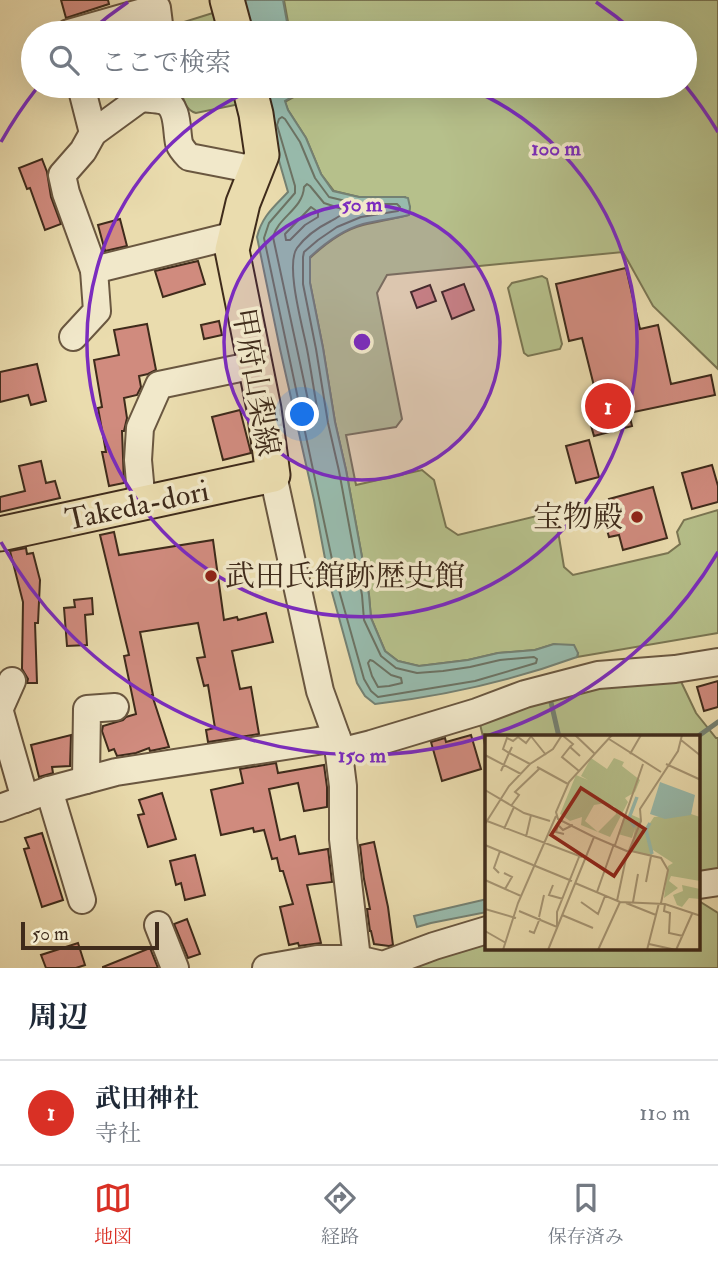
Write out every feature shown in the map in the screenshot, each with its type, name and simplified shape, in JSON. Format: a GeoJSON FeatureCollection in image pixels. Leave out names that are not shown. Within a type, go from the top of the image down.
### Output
{"type":"FeatureCollection","features":[{"type":"Feature","properties":{"kind":"main road"},"geometry":{"type":"LineString","coordinates":[[227,0],[233,21]]}},
{"type":"Feature","properties":{"kind":"main road","name":"甲府山梨線"},"geometry":{"type":"LineString","coordinates":[[252,98],[262,155],[243,203],[232,250],[264,409],[273,475]]}},
{"type":"Feature","properties":{"kind":"main road","name":"Takeda-dori"},"geometry":{"type":"LineString","coordinates":[[1,533],[273,475]]}},
{"type":"Feature","properties":{"kind":"street"},"geometry":{"type":"LineString","coordinates":[[111,21],[157,8],[159,21]]}},
{"type":"Feature","properties":{"kind":"street"},"geometry":{"type":"LineString","coordinates":[[84,98],[93,133]]}},
{"type":"Feature","properties":{"kind":"street"},"geometry":{"type":"LineString","coordinates":[[73,337],[97,311],[94,270],[61,175],[83,151],[93,133],[135,98]]}},
{"type":"Feature","properties":{"kind":"street"},"geometry":{"type":"LineString","coordinates":[[156,98],[166,102],[174,113],[179,142],[189,157],[256,170]]}},
{"type":"Feature","properties":{"kind":"street"},"geometry":{"type":"LineString","coordinates":[[94,270],[235,235]]}},
{"type":"Feature","properties":{"kind":"street"},"geometry":{"type":"LineString","coordinates":[[142,504],[138,460],[140,428],[159,385],[255,365]]}},
{"type":"Feature","properties":{"kind":"street"},"geometry":{"type":"LineString","coordinates":[[273,475],[320,691],[338,745],[343,786],[343,839],[357,958]]}},
{"type":"Feature","properties":{"kind":"street"},"geometry":{"type":"LineString","coordinates":[[0,808],[37,794],[116,772],[338,745],[371,744],[477,712],[525,694],[598,675],[718,662]]}},
{"type":"Feature","properties":{"kind":"street"},"geometry":{"type":"LineString","coordinates":[[12,681],[0,710],[82,900]]}},
{"type":"Feature","properties":{"kind":"street"},"geometry":{"type":"LineString","coordinates":[[86,780],[87,709],[115,707]]}},
{"type":"Feature","properties":{"kind":"street"},"geometry":{"type":"LineString","coordinates":[[700,885],[718,881]]}},
{"type":"Feature","properties":{"kind":"street"},"geometry":{"type":"LineString","coordinates":[[158,925],[174,968]]}},
{"type":"Feature","properties":{"kind":"street"},"geometry":{"type":"LineString","coordinates":[[266,968],[317,958],[357,958],[383,967],[434,946],[485,931]]}},
{"type":"Feature","properties":{"kind":"green space"},"geometry":{"type":"Polygon","coordinates":[[[284,0],[718,0],[718,369],[653,306],[623,252],[387,275],[377,293],[402,419],[396,427],[346,435],[356,485],[422,470],[434,480],[446,527],[458,535],[545,514],[556,519],[564,567],[573,575],[668,553],[680,544],[677,532],[684,520],[718,510],[718,633],[577,657],[578,653],[554,644],[535,650],[419,666],[398,661],[385,651],[371,618],[369,595],[310,283],[310,258],[349,230],[408,215],[410,207],[405,197],[359,197],[334,191],[321,174],[306,138],[285,102],[292,98],[697,98],[697,21],[288,21],[284,0]]]}},
{"type":"Feature","properties":{"kind":"green space"},"geometry":{"type":"Polygon","coordinates":[[[216,12],[220,21],[187,21],[216,12]]]}},
{"type":"Feature","properties":{"kind":"green space"},"geometry":{"type":"Polygon","coordinates":[[[183,98],[240,98],[240,104],[196,113],[186,106],[183,98]]]}},
{"type":"Feature","properties":{"kind":"green space"},"geometry":{"type":"Polygon","coordinates":[[[542,276],[547,279],[562,344],[560,349],[528,356],[524,353],[508,288],[512,283],[542,276]]]}},
{"type":"Feature","properties":{"kind":"green space"},"geometry":{"type":"Polygon","coordinates":[[[675,669],[696,713],[718,738],[718,882],[700,885],[700,735],[485,735],[485,745],[477,712],[675,669]]]}},
{"type":"Feature","properties":{"kind":"green space"},"geometry":{"type":"Polygon","coordinates":[[[700,902],[718,913],[718,968],[383,968],[485,931],[485,950],[700,950],[700,902]]]}},
{"type":"Feature","properties":{"kind":"water"},"geometry":{"type":"Polygon","coordinates":[[[239,0],[283,0],[287,21],[245,21],[239,0]]]}},
{"type":"Feature","properties":{"kind":"water"},"geometry":{"type":"Polygon","coordinates":[[[266,98],[290,98],[285,101],[288,110],[306,138],[321,174],[333,191],[359,197],[404,197],[408,198],[410,207],[409,215],[348,230],[310,257],[310,283],[369,595],[371,618],[385,651],[398,661],[419,666],[535,650],[554,644],[574,645],[577,657],[477,686],[375,704],[365,696],[357,683],[330,585],[257,237],[265,217],[288,192],[269,126],[266,98]]]}},
{"type":"Feature","properties":{"kind":"water"},"geometry":{"type":"Polygon","coordinates":[[[485,899],[485,912],[417,927],[414,916],[485,899]]]}},
{"type":"Feature","properties":{"kind":"building"},"geometry":{"type":"Polygon","coordinates":[[[61,0],[108,0],[109,4],[66,18],[61,0]]]}},
{"type":"Feature","properties":{"kind":"building"},"geometry":{"type":"Polygon","coordinates":[[[42,159],[61,224],[45,230],[30,188],[27,189],[19,168],[42,159]]]}},
{"type":"Feature","properties":{"kind":"building"},"geometry":{"type":"Polygon","coordinates":[[[120,219],[127,246],[105,251],[98,225],[120,219]]]}},
{"type":"Feature","properties":{"kind":"building"},"geometry":{"type":"Polygon","coordinates":[[[198,261],[205,284],[163,297],[155,271],[198,261]]]}},
{"type":"Feature","properties":{"kind":"building"},"geometry":{"type":"Polygon","coordinates":[[[626,268],[640,329],[658,325],[671,384],[711,375],[715,395],[629,413],[632,426],[594,436],[584,401],[597,398],[582,338],[569,341],[556,284],[626,268]]]}},
{"type":"Feature","properties":{"kind":"building"},"geometry":{"type":"Polygon","coordinates":[[[464,284],[474,310],[452,319],[442,292],[464,284]]]}},
{"type":"Feature","properties":{"kind":"building"},"geometry":{"type":"Polygon","coordinates":[[[430,285],[436,301],[417,308],[411,292],[430,285]]]}},
{"type":"Feature","properties":{"kind":"building"},"geometry":{"type":"Polygon","coordinates":[[[219,321],[222,335],[204,339],[201,325],[219,321]]]}},
{"type":"Feature","properties":{"kind":"building"},"geometry":{"type":"Polygon","coordinates":[[[147,324],[156,370],[139,376],[141,387],[137,395],[124,398],[127,418],[122,431],[124,483],[109,486],[102,452],[106,452],[98,408],[102,407],[94,360],[119,355],[114,330],[147,324]]]}},
{"type":"Feature","properties":{"kind":"building"},"geometry":{"type":"Polygon","coordinates":[[[37,364],[46,401],[31,405],[28,395],[0,402],[0,372],[37,364]]]}},
{"type":"Feature","properties":{"kind":"building"},"geometry":{"type":"Polygon","coordinates":[[[240,410],[251,453],[223,460],[212,417],[240,410]]]}},
{"type":"Feature","properties":{"kind":"building"},"geometry":{"type":"Polygon","coordinates":[[[589,440],[599,477],[576,483],[566,446],[589,440]]]}},
{"type":"Feature","properties":{"kind":"building"},"geometry":{"type":"Polygon","coordinates":[[[41,461],[46,483],[55,481],[60,498],[0,512],[0,497],[25,491],[19,466],[41,461]]]}},
{"type":"Feature","properties":{"kind":"building"},"geometry":{"type":"Polygon","coordinates":[[[712,465],[718,486],[718,502],[692,509],[682,473],[712,465]]]}},
{"type":"Feature","properties":{"kind":"building"},"geometry":{"type":"Polygon","coordinates":[[[653,487],[667,538],[623,550],[619,535],[609,537],[602,512],[612,509],[609,499],[653,487]]]}},
{"type":"Feature","properties":{"kind":"building"},"geometry":{"type":"Polygon","coordinates":[[[114,532],[119,555],[213,540],[224,620],[237,617],[238,620],[266,613],[273,642],[232,651],[240,689],[251,687],[259,734],[208,742],[206,730],[215,728],[208,685],[204,686],[197,658],[205,657],[198,623],[140,632],[152,695],[169,747],[150,751],[149,748],[117,756],[114,749],[109,751],[102,731],[103,726],[136,714],[124,656],[129,655],[100,535],[114,532]]]}},
{"type":"Feature","properties":{"kind":"building"},"geometry":{"type":"Polygon","coordinates":[[[26,548],[27,554],[33,553],[40,580],[38,623],[35,623],[37,683],[27,683],[28,679],[22,669],[23,602],[10,551],[26,548]]]}},
{"type":"Feature","properties":{"kind":"building"},"geometry":{"type":"Polygon","coordinates":[[[92,598],[93,614],[85,615],[87,645],[67,646],[64,608],[75,607],[74,600],[92,598]]]}},
{"type":"Feature","properties":{"kind":"building"},"geometry":{"type":"Polygon","coordinates":[[[718,681],[718,707],[704,711],[697,687],[718,681]]]}},
{"type":"Feature","properties":{"kind":"building"},"geometry":{"type":"Polygon","coordinates":[[[71,735],[70,766],[52,767],[53,773],[39,777],[31,745],[71,735]]]}},
{"type":"Feature","properties":{"kind":"building"},"geometry":{"type":"Polygon","coordinates":[[[471,735],[481,769],[442,781],[431,742],[445,738],[446,742],[471,735]]]}},
{"type":"Feature","properties":{"kind":"building"},"geometry":{"type":"Polygon","coordinates":[[[276,763],[278,773],[324,765],[327,807],[304,811],[298,783],[269,789],[280,840],[295,836],[299,854],[328,849],[332,882],[307,885],[321,943],[289,945],[280,907],[293,904],[277,858],[272,859],[264,830],[254,832],[253,828],[221,835],[211,790],[243,783],[240,769],[276,763]]]}},
{"type":"Feature","properties":{"kind":"building"},"geometry":{"type":"Polygon","coordinates":[[[162,793],[176,839],[148,847],[138,815],[144,814],[139,800],[162,793]]]}},
{"type":"Feature","properties":{"kind":"building"},"geometry":{"type":"Polygon","coordinates":[[[42,833],[63,900],[42,907],[24,849],[29,848],[25,838],[42,833]]]}},
{"type":"Feature","properties":{"kind":"building"},"geometry":{"type":"Polygon","coordinates":[[[374,842],[388,907],[393,945],[389,946],[374,944],[370,931],[367,909],[370,909],[360,845],[374,842]]]}},
{"type":"Feature","properties":{"kind":"building"},"geometry":{"type":"Polygon","coordinates":[[[195,855],[205,895],[185,900],[181,883],[176,885],[170,861],[195,855]]]}},
{"type":"Feature","properties":{"kind":"building"},"geometry":{"type":"Polygon","coordinates":[[[187,919],[200,954],[188,958],[174,924],[187,919]]]}},
{"type":"Feature","properties":{"kind":"building"},"geometry":{"type":"Polygon","coordinates":[[[78,943],[85,965],[76,968],[46,968],[41,955],[78,943]]]}},
{"type":"Feature","properties":{"kind":"building"},"geometry":{"type":"Polygon","coordinates":[[[150,948],[158,968],[103,968],[103,967],[150,948]]]}},
{"type":"Feature","properties":{"kind":"waterway"},"geometry":{"type":"LineString","coordinates":[[550,698],[559,735]]}},
{"type":"Feature","properties":{"kind":"waterway"},"geometry":{"type":"LineString","coordinates":[[700,735],[718,722]]}},
{"type":"Feature","properties":{"kind":"place","name":"武田神社"},"geometry":{"type":"Point","coordinates":[608,406]}},
{"type":"Feature","properties":{"kind":"place","name":"宝物殿"},"geometry":{"type":"Point","coordinates":[637,517]}},
{"type":"Feature","properties":{"kind":"place","name":"武田氏館跡歴史館"},"geometry":{"type":"Point","coordinates":[211,576]}}]}
